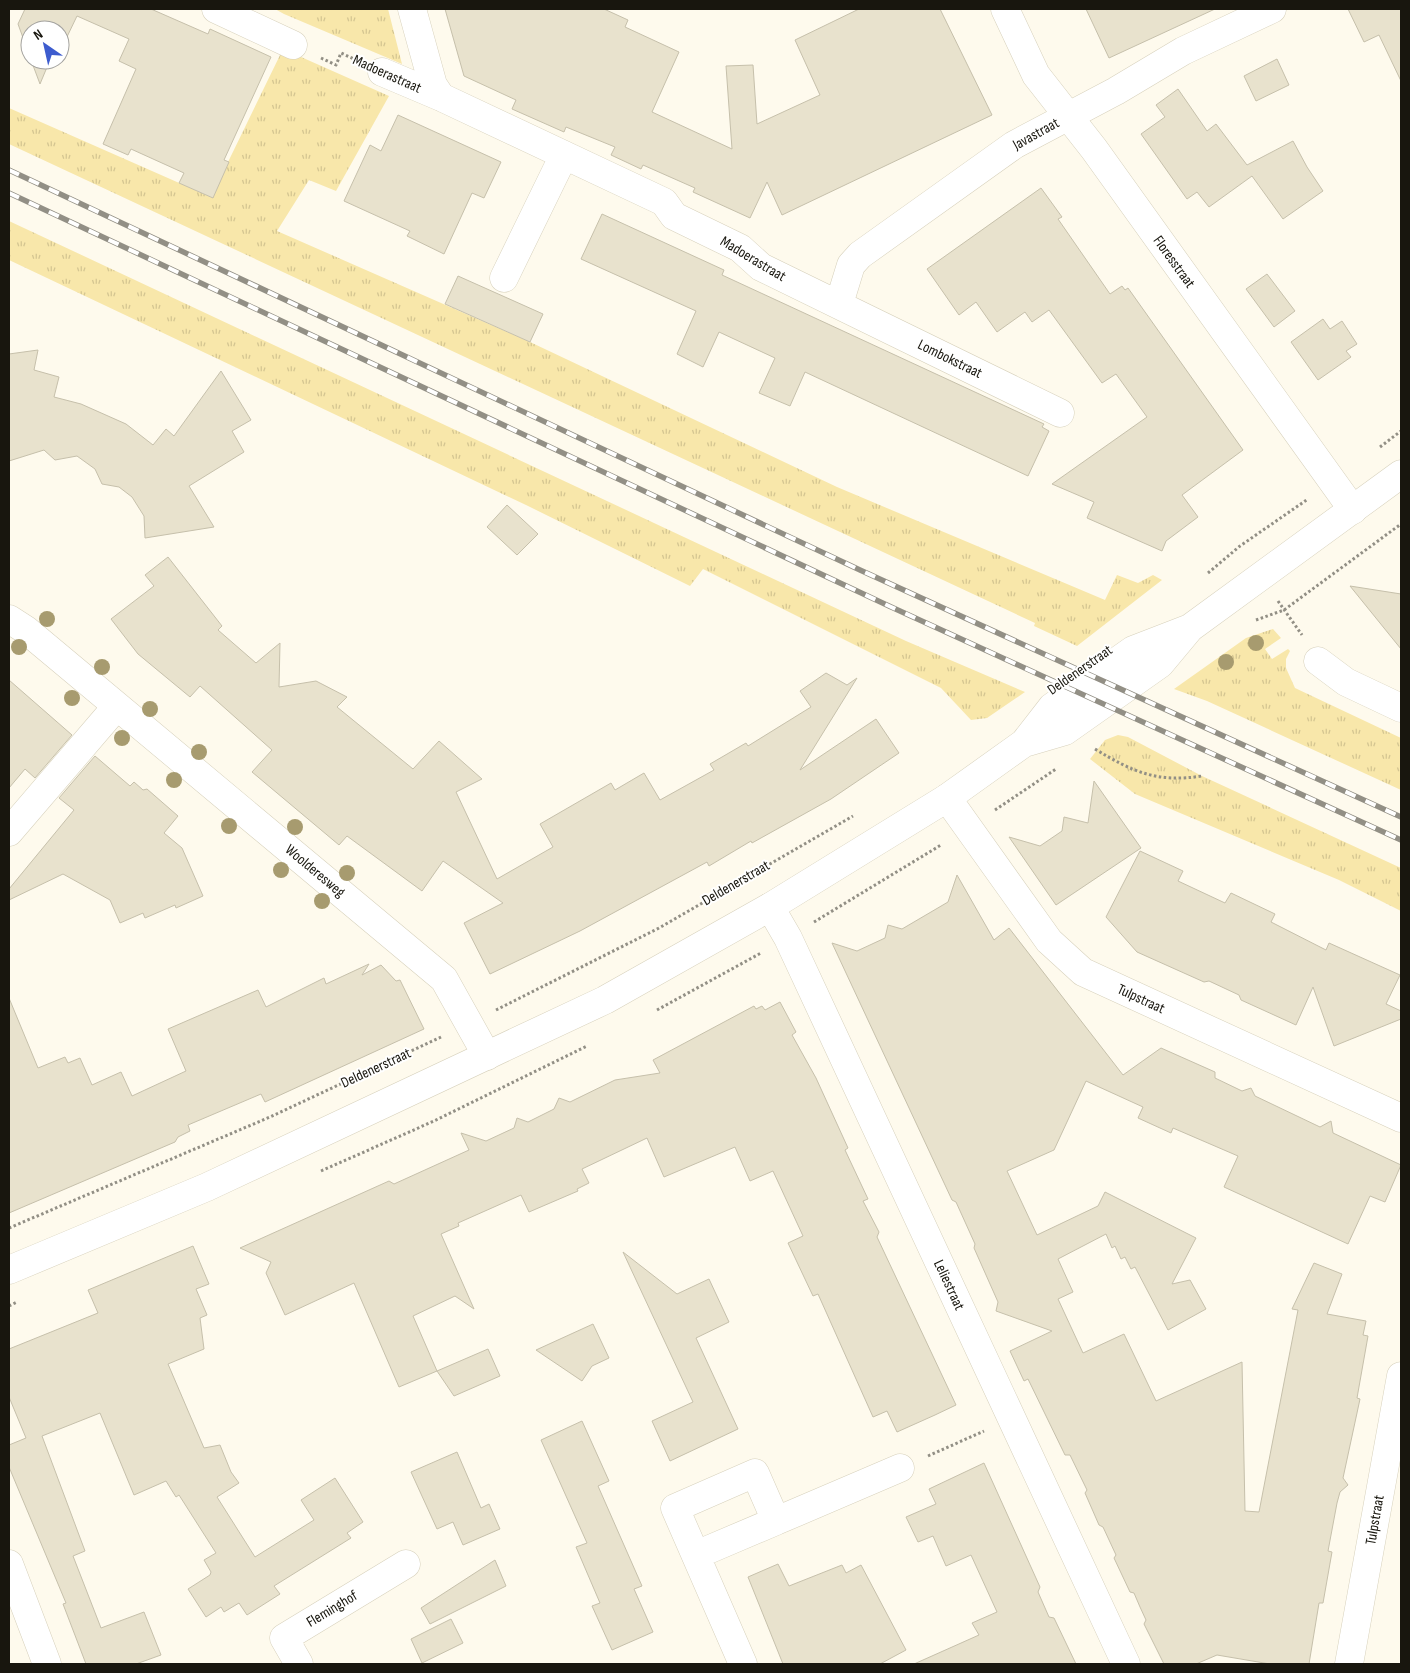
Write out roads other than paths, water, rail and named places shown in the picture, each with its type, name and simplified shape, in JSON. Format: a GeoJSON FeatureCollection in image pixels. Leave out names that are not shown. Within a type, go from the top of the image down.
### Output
{"type":"FeatureCollection","features":[{"type":"Feature","properties":{"kind":"street"},"geometry":{"type":"LineString","coordinates":[[216,9],[293,45]]}},
{"type":"Feature","properties":{"kind":"street"},"geometry":{"type":"LineString","coordinates":[[412,9],[433,85],[441,97]]}},
{"type":"Feature","properties":{"kind":"street","name":"Floresstraat"},"geometry":{"type":"LineString","coordinates":[[1005,9],[1036,75],[1068,116],[1353,510]]}},
{"type":"Feature","properties":{"kind":"street","name":"Javastraat"},"geometry":{"type":"LineString","coordinates":[[839,304],[852,265],[860,255],[1014,145],[1183,50],[1272,9]]}},
{"type":"Feature","properties":{"kind":"street","name":"Madoerastraat"},"geometry":{"type":"LineString","coordinates":[[382,72],[441,97],[664,202],[674,216],[740,248],[761,267],[839,304]]}},
{"type":"Feature","properties":{"kind":"street"},"geometry":{"type":"LineString","coordinates":[[504,278],[564,156]]}},
{"type":"Feature","properties":{"kind":"street","name":"Lombokstraat"},"geometry":{"type":"LineString","coordinates":[[839,304],[1060,413]]}},
{"type":"Feature","properties":{"kind":"street","name":"Deldenerstraat"},"geometry":{"type":"LineString","coordinates":[[9,1270],[207,1187],[487,1056],[604,1000],[770,906],[947,798],[1024,744],[1052,707],[1132,650],[1190,628],[1401,474]]}},
{"type":"Feature","properties":{"kind":"street","name":"Woolderesweg"},"geometry":{"type":"LineString","coordinates":[[9,619],[26,630],[444,979],[487,1056]]}},
{"type":"Feature","properties":{"kind":"street"},"geometry":{"type":"LineString","coordinates":[[1318,660],[1346,682],[1401,708]]}},
{"type":"Feature","properties":{"kind":"street"},"geometry":{"type":"LineString","coordinates":[[9,832],[117,706]]}},
{"type":"Feature","properties":{"kind":"street","name":"Tulpstraat"},"geometry":{"type":"LineString","coordinates":[[947,798],[1049,941],[1083,972],[1401,1118]]}},
{"type":"Feature","properties":{"kind":"street","name":"Leliestraat"},"geometry":{"type":"LineString","coordinates":[[770,906],[788,938],[1126,1664]]}},
{"type":"Feature","properties":{"kind":"street","name":"Tulpstraat"},"geometry":{"type":"LineString","coordinates":[[1349,1664],[1401,1376]]}},
{"type":"Feature","properties":{"kind":"street"},"geometry":{"type":"LineString","coordinates":[[696,1555],[900,1468]]}},
{"type":"Feature","properties":{"kind":"street"},"geometry":{"type":"LineString","coordinates":[[743,1664],[675,1508],[755,1473],[776,1521]]}},
{"type":"Feature","properties":{"kind":"street"},"geometry":{"type":"LineString","coordinates":[[9,1564],[47,1664]]}},
{"type":"Feature","properties":{"kind":"street","name":"Fleminghof"},"geometry":{"type":"LineString","coordinates":[[299,1664],[284,1638],[406,1564]]}},
{"type":"Feature","properties":{"kind":"railway"},"geometry":{"type":"LineString","coordinates":[[9,170],[860,570],[1401,817]]}},
{"type":"Feature","properties":{"kind":"railway"},"geometry":{"type":"LineString","coordinates":[[9,193],[889,606],[1401,840]]}}]}
